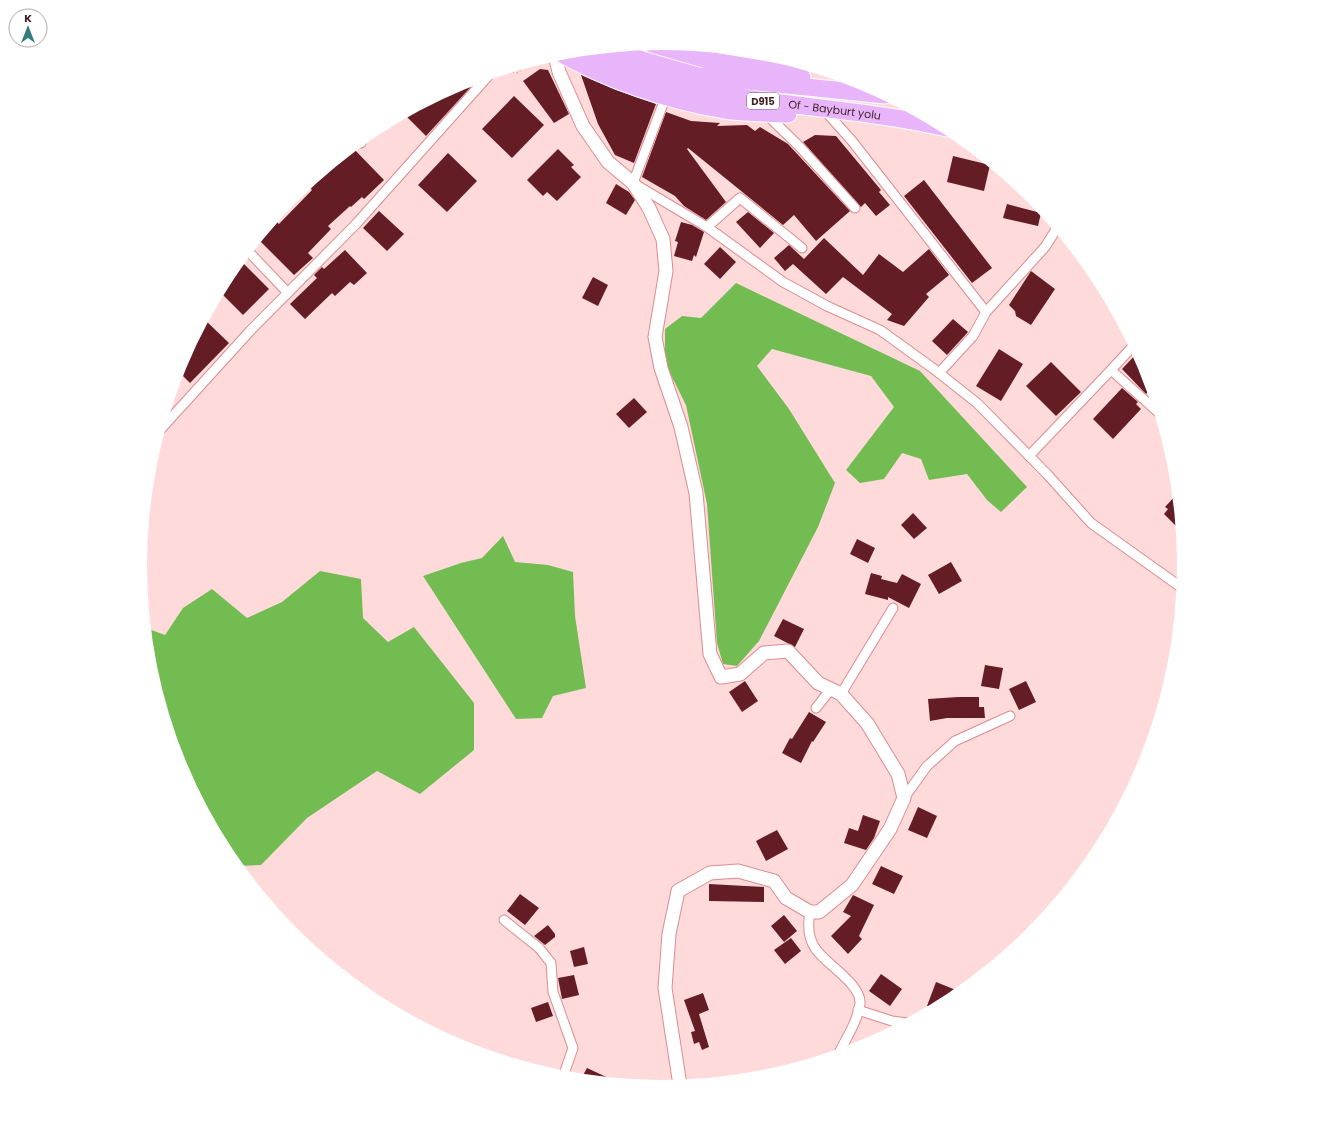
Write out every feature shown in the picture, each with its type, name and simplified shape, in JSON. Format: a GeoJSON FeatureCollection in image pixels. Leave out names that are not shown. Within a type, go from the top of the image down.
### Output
{"type":"FeatureCollection","features":[{"type":"Feature","properties":{"kind":"highway"},"geometry":{"type":"LineString","coordinates":[[691,51],[805,78],[819,88]]}},
{"type":"Feature","properties":{"kind":"highway","name":"Of - Bayburt yolu"},"geometry":{"type":"LineString","coordinates":[[621,52],[642,60],[698,76],[869,93]]}},
{"type":"Feature","properties":{"kind":"highway","name":"Of - Bayburt yolu"},"geometry":{"type":"LineString","coordinates":[[593,54],[644,75],[695,89],[745,98],[930,125]]}},
{"type":"Feature","properties":{"kind":"highway"},"geometry":{"type":"LineString","coordinates":[[571,58],[612,77],[666,96],[725,110],[765,113],[860,114]]}},
{"type":"Feature","properties":{"kind":"street"},"geometry":{"type":"LineString","coordinates":[[556,61],[559,72],[583,126],[608,162],[633,184],[707,227],[782,282],[827,306],[880,330],[939,373],[977,403],[1091,523],[1176,584]]}},
{"type":"Feature","properties":{"kind":"street"},"geometry":{"type":"LineString","coordinates":[[168,421],[250,331],[356,224],[483,82]]}},
{"type":"Feature","properties":{"kind":"street"},"geometry":{"type":"LineString","coordinates":[[633,184],[666,96]]}},
{"type":"Feature","properties":{"kind":"street"},"geometry":{"type":"LineString","coordinates":[[765,113],[799,146],[855,208]]}},
{"type":"Feature","properties":{"kind":"street"},"geometry":{"type":"LineString","coordinates":[[828,114],[852,141],[986,312]]}},
{"type":"Feature","properties":{"kind":"street"},"geometry":{"type":"LineString","coordinates":[[633,184],[649,208],[663,240],[666,271],[655,337],[661,368],[681,427],[696,493],[710,654],[721,677],[740,674],[764,653],[788,651],[818,683],[836,692],[867,723],[898,774],[904,798]]}},
{"type":"Feature","properties":{"kind":"street"},"geometry":{"type":"LineString","coordinates":[[707,227],[740,198],[802,248]]}},
{"type":"Feature","properties":{"kind":"street"},"geometry":{"type":"LineString","coordinates":[[939,373],[973,336],[986,312],[1045,247],[1055,232]]}},
{"type":"Feature","properties":{"kind":"street"},"geometry":{"type":"LineString","coordinates":[[251,254],[288,293]]}},
{"type":"Feature","properties":{"kind":"street"},"geometry":{"type":"LineString","coordinates":[[1029,456],[1130,350]]}},
{"type":"Feature","properties":{"kind":"street"},"geometry":{"type":"LineString","coordinates":[[1111,370],[1152,406]]}},
{"type":"Feature","properties":{"kind":"street"},"geometry":{"type":"LineString","coordinates":[[816,708],[836,692],[893,608]]}},
{"type":"Feature","properties":{"kind":"street"},"geometry":{"type":"LineString","coordinates":[[679,1079],[665,988],[668,934],[678,891],[710,873],[738,871],[774,881],[786,898],[810,912],[819,912],[852,884],[890,829],[904,798],[927,766],[954,741],[1010,716]]}},
{"type":"Feature","properties":{"kind":"street"},"geometry":{"type":"LineString","coordinates":[[810,912],[808,924],[814,947],[852,984],[860,1002],[856,1022],[842,1048]]}},
{"type":"Feature","properties":{"kind":"street"},"geometry":{"type":"LineString","coordinates":[[504,920],[539,948],[550,963],[553,992],[573,1048],[565,1071]]}},
{"type":"Feature","properties":{"kind":"street"},"geometry":{"type":"LineString","coordinates":[[858,1010],[899,1022]]}},
{"type":"Feature","properties":{"kind":"green space"},"geometry":{"type":"Polygon","coordinates":[[[736,283],[920,371],[1027,487],[1001,512],[987,500],[967,474],[929,480],[921,459],[902,453],[884,479],[860,483],[846,470],[894,407],[871,376],[772,349],[757,366],[789,409],[835,483],[818,527],[759,641],[737,666],[723,664],[717,643],[707,504],[686,405],[665,363],[665,329],[682,316],[701,318],[736,283]]]}},
{"type":"Feature","properties":{"kind":"green space"},"geometry":{"type":"Polygon","coordinates":[[[503,536],[515,562],[548,565],[573,572],[575,616],[586,688],[553,696],[542,718],[516,719],[423,576],[461,563],[482,558],[503,536]]]}},
{"type":"Feature","properties":{"kind":"green space"},"geometry":{"type":"Polygon","coordinates":[[[320,571],[361,579],[363,618],[388,642],[414,627],[474,703],[474,750],[420,794],[377,771],[307,818],[261,865],[244,866],[216,822],[200,793],[186,762],[174,731],[165,698],[151,630],[165,635],[183,608],[212,589],[247,618],[282,602],[320,571]]]}},
{"type":"Feature","properties":{"kind":"building"},"geometry":{"type":"Polygon","coordinates":[[[540,69],[548,70],[569,114],[554,123],[523,81],[540,69]]]}},
{"type":"Feature","properties":{"kind":"building"},"geometry":{"type":"Polygon","coordinates":[[[581,75],[616,90],[656,104],[634,163],[615,155],[598,124],[581,75]]]}},
{"type":"Feature","properties":{"kind":"building"},"geometry":{"type":"Polygon","coordinates":[[[471,87],[426,136],[408,118],[434,103],[471,87]]]}},
{"type":"Feature","properties":{"kind":"building"},"geometry":{"type":"Polygon","coordinates":[[[514,96],[544,125],[512,158],[482,129],[514,96]]]}},
{"type":"Feature","properties":{"kind":"building"},"geometry":{"type":"Polygon","coordinates":[[[666,112],[691,121],[720,123],[717,126],[747,125],[755,131],[760,127],[788,144],[850,211],[816,241],[794,215],[783,225],[688,148],[687,149],[726,202],[706,220],[684,206],[675,196],[642,177],[666,112]]]}},
{"type":"Feature","properties":{"kind":"building"},"geometry":{"type":"Polygon","coordinates":[[[815,135],[836,136],[881,190],[879,192],[890,205],[876,216],[865,203],[861,207],[803,142],[815,135]]]}},
{"type":"Feature","properties":{"kind":"building"},"geometry":{"type":"Polygon","coordinates":[[[558,149],[574,165],[571,167],[581,177],[557,201],[547,192],[543,196],[527,180],[558,149]]]}},
{"type":"Feature","properties":{"kind":"building"},"geometry":{"type":"Polygon","coordinates":[[[356,151],[384,180],[364,199],[362,197],[351,207],[350,206],[328,226],[331,229],[308,253],[313,258],[294,275],[261,242],[277,222],[279,224],[312,190],[311,189],[322,178],[356,151]]]}},
{"type":"Feature","properties":{"kind":"building"},"geometry":{"type":"Polygon","coordinates":[[[448,153],[477,181],[447,212],[418,185],[448,153]]]}},
{"type":"Feature","properties":{"kind":"building"},"geometry":{"type":"Polygon","coordinates":[[[953,156],[985,164],[989,167],[984,191],[947,182],[953,156]]]}},
{"type":"Feature","properties":{"kind":"building"},"geometry":{"type":"Polygon","coordinates":[[[924,180],[992,268],[972,283],[904,196],[924,180]]]}},
{"type":"Feature","properties":{"kind":"building"},"geometry":{"type":"Polygon","coordinates":[[[616,184],[629,192],[635,200],[626,215],[606,203],[616,184]]]}},
{"type":"Feature","properties":{"kind":"building"},"geometry":{"type":"Polygon","coordinates":[[[1007,204],[1036,212],[1040,216],[1038,226],[1003,218],[1007,204]]]}},
{"type":"Feature","properties":{"kind":"building"},"geometry":{"type":"Polygon","coordinates":[[[379,211],[404,234],[387,251],[363,228],[379,211]]]}},
{"type":"Feature","properties":{"kind":"building"},"geometry":{"type":"Polygon","coordinates":[[[748,212],[774,233],[760,248],[736,222],[748,212]]]}},
{"type":"Feature","properties":{"kind":"building"},"geometry":{"type":"Polygon","coordinates":[[[681,222],[692,225],[704,232],[696,257],[694,255],[692,261],[674,256],[678,242],[675,241],[681,222]]]}},
{"type":"Feature","properties":{"kind":"building"},"geometry":{"type":"Polygon","coordinates":[[[824,238],[863,275],[879,254],[903,272],[929,249],[949,275],[926,294],[929,297],[904,326],[887,320],[892,314],[843,277],[826,294],[793,264],[785,271],[774,258],[789,245],[804,259],[824,238]]]}},
{"type":"Feature","properties":{"kind":"building"},"geometry":{"type":"Polygon","coordinates":[[[720,247],[736,262],[720,279],[704,264],[720,247]]]}},
{"type":"Feature","properties":{"kind":"building"},"geometry":{"type":"Polygon","coordinates":[[[345,250],[367,273],[354,285],[350,282],[335,296],[332,293],[305,319],[290,304],[317,278],[314,275],[322,267],[324,269],[345,250]]]}},
{"type":"Feature","properties":{"kind":"building"},"geometry":{"type":"Polygon","coordinates":[[[244,264],[269,289],[243,315],[223,295],[244,264]]]}},
{"type":"Feature","properties":{"kind":"building"},"geometry":{"type":"Polygon","coordinates":[[[1031,271],[1055,289],[1031,325],[1016,316],[1015,311],[1009,305],[1031,271]]]}},
{"type":"Feature","properties":{"kind":"building"},"geometry":{"type":"Polygon","coordinates":[[[593,277],[608,285],[598,306],[582,298],[593,277]]]}},
{"type":"Feature","properties":{"kind":"building"},"geometry":{"type":"Polygon","coordinates":[[[953,319],[968,332],[947,355],[932,341],[953,319]]]}},
{"type":"Feature","properties":{"kind":"building"},"geometry":{"type":"Polygon","coordinates":[[[208,323],[229,343],[190,383],[183,376],[208,323]]]}},
{"type":"Feature","properties":{"kind":"building"},"geometry":{"type":"Polygon","coordinates":[[[999,349],[1023,364],[1001,401],[976,386],[999,349]]]}},
{"type":"Feature","properties":{"kind":"building"},"geometry":{"type":"Polygon","coordinates":[[[1133,357],[1147,392],[1146,394],[1122,369],[1133,357]]]}},
{"type":"Feature","properties":{"kind":"building"},"geometry":{"type":"Polygon","coordinates":[[[1051,362],[1081,392],[1056,416],[1026,386],[1051,362]]]}},
{"type":"Feature","properties":{"kind":"building"},"geometry":{"type":"Polygon","coordinates":[[[1122,388],[1138,402],[1136,404],[1141,409],[1113,439],[1093,419],[1122,388]]]}},
{"type":"Feature","properties":{"kind":"building"},"geometry":{"type":"Polygon","coordinates":[[[634,398],[647,412],[629,428],[616,414],[634,398]]]}},
{"type":"Feature","properties":{"kind":"building"},"geometry":{"type":"Polygon","coordinates":[[[1173,498],[1176,526],[1164,514],[1168,509],[1165,507],[1173,498]]]}},
{"type":"Feature","properties":{"kind":"building"},"geometry":{"type":"Polygon","coordinates":[[[913,513],[927,528],[914,539],[901,525],[913,513]]]}},
{"type":"Feature","properties":{"kind":"building"},"geometry":{"type":"Polygon","coordinates":[[[857,539],[875,548],[868,563],[850,554],[857,539]]]}},
{"type":"Feature","properties":{"kind":"building"},"geometry":{"type":"Polygon","coordinates":[[[951,562],[962,581],[939,594],[928,575],[951,562]]]}},
{"type":"Feature","properties":{"kind":"building"},"geometry":{"type":"Polygon","coordinates":[[[871,573],[882,576],[881,579],[897,583],[902,574],[921,584],[909,608],[888,597],[888,600],[865,594],[871,573]]]}},
{"type":"Feature","properties":{"kind":"building"},"geometry":{"type":"Polygon","coordinates":[[[783,619],[804,629],[795,647],[774,636],[783,619]]]}},
{"type":"Feature","properties":{"kind":"building"},"geometry":{"type":"Polygon","coordinates":[[[985,665],[1003,668],[999,689],[981,686],[985,665]]]}},
{"type":"Feature","properties":{"kind":"building"},"geometry":{"type":"Polygon","coordinates":[[[745,681],[758,701],[742,712],[729,692],[745,681]]]}},
{"type":"Feature","properties":{"kind":"building"},"geometry":{"type":"Polygon","coordinates":[[[1026,681],[1036,702],[1019,710],[1009,689],[1026,681]]]}},
{"type":"Feature","properties":{"kind":"building"},"geometry":{"type":"Polygon","coordinates":[[[979,697],[979,707],[984,707],[985,718],[947,718],[930,721],[928,699],[979,697]]]}},
{"type":"Feature","properties":{"kind":"building"},"geometry":{"type":"Polygon","coordinates":[[[809,712],[826,722],[813,742],[812,741],[801,763],[782,753],[790,738],[792,739],[809,712]]]}},
{"type":"Feature","properties":{"kind":"building"},"geometry":{"type":"Polygon","coordinates":[[[918,807],[937,816],[927,838],[908,830],[918,807]]]}},
{"type":"Feature","properties":{"kind":"building"},"geometry":{"type":"Polygon","coordinates":[[[863,815],[880,821],[874,838],[866,850],[844,843],[849,828],[858,831],[863,815]]]}},
{"type":"Feature","properties":{"kind":"building"},"geometry":{"type":"Polygon","coordinates":[[[777,830],[788,849],[766,861],[756,841],[777,830]]]}},
{"type":"Feature","properties":{"kind":"building"},"geometry":{"type":"Polygon","coordinates":[[[881,866],[903,876],[894,894],[872,884],[881,866]]]}},
{"type":"Feature","properties":{"kind":"building"},"geometry":{"type":"Polygon","coordinates":[[[709,884],[764,887],[764,902],[709,901],[709,884]]]}},
{"type":"Feature","properties":{"kind":"building"},"geometry":{"type":"Polygon","coordinates":[[[520,894],[539,908],[525,925],[507,911],[520,894]]]}},
{"type":"Feature","properties":{"kind":"building"},"geometry":{"type":"Polygon","coordinates":[[[853,895],[874,905],[859,936],[862,939],[848,954],[831,936],[851,916],[843,912],[853,895]]]}},
{"type":"Feature","properties":{"kind":"building"},"geometry":{"type":"Polygon","coordinates":[[[784,915],[797,931],[784,942],[771,926],[784,915]]]}},
{"type":"Feature","properties":{"kind":"building"},"geometry":{"type":"Polygon","coordinates":[[[548,925],[555,934],[555,937],[545,945],[534,936],[548,925]]]}},
{"type":"Feature","properties":{"kind":"building"},"geometry":{"type":"Polygon","coordinates":[[[791,938],[801,951],[785,964],[774,950],[791,938]]]}},
{"type":"Feature","properties":{"kind":"building"},"geometry":{"type":"Polygon","coordinates":[[[584,947],[588,964],[574,967],[570,951],[584,947]]]}},
{"type":"Feature","properties":{"kind":"building"},"geometry":{"type":"Polygon","coordinates":[[[881,974],[902,989],[890,1006],[869,991],[881,974]]]}},
{"type":"Feature","properties":{"kind":"building"},"geometry":{"type":"Polygon","coordinates":[[[574,975],[579,995],[562,999],[558,978],[574,975]]]}},
{"type":"Feature","properties":{"kind":"building"},"geometry":{"type":"Polygon","coordinates":[[[936,982],[954,989],[948,993],[927,1006],[936,982]]]}},
{"type":"Feature","properties":{"kind":"building"},"geometry":{"type":"Polygon","coordinates":[[[703,993],[709,1010],[699,1014],[709,1047],[702,1050],[699,1042],[694,1044],[691,1032],[695,1031],[684,1000],[703,993]]]}},
{"type":"Feature","properties":{"kind":"building"},"geometry":{"type":"Polygon","coordinates":[[[548,1002],[553,1016],[536,1022],[531,1008],[548,1002]]]}},
{"type":"Feature","properties":{"kind":"building"},"geometry":{"type":"Polygon","coordinates":[[[587,1068],[606,1077],[595,1076],[584,1074],[587,1068]]]}}]}
